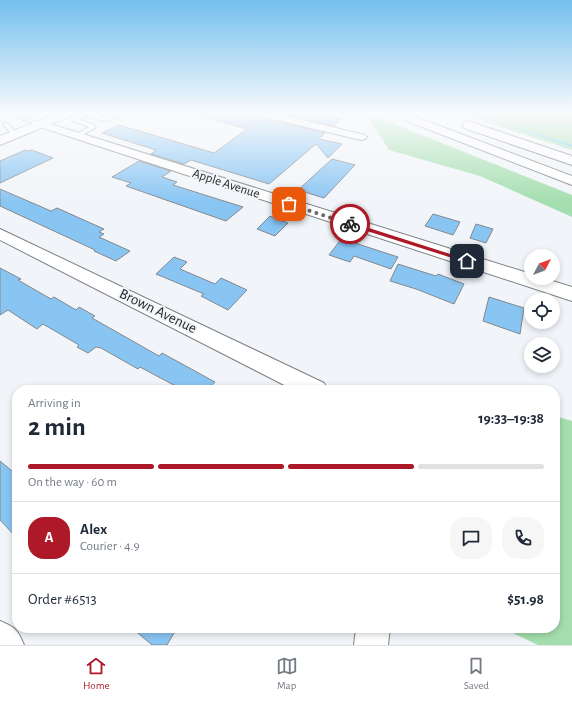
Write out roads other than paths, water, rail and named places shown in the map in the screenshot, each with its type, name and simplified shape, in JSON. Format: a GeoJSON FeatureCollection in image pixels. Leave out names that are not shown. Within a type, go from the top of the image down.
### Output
{"type":"FeatureCollection","features":[{"type":"Feature","properties":{"kind":"main road"},"geometry":{"type":"LineString","coordinates":[[476,143],[572,181]]}},
{"type":"Feature","properties":{"kind":"main road"},"geometry":{"type":"LineString","coordinates":[[520,143],[572,161]]}},
{"type":"Feature","properties":{"kind":"street","name":"Apple Avenue"},"geometry":{"type":"LineString","coordinates":[[99,143],[572,294]]}},
{"type":"Feature","properties":{"kind":"street","name":"Brown Avenue"},"geometry":{"type":"LineString","coordinates":[[0,234],[306,385]]}},
{"type":"Feature","properties":{"kind":"street"},"geometry":{"type":"LineString","coordinates":[[371,645],[372,633]]}},
{"type":"Feature","properties":{"kind":"street"},"geometry":{"type":"LineString","coordinates":[[0,638],[7,645]]}},
{"type":"Feature","properties":{"kind":"waterway"},"geometry":{"type":"LineString","coordinates":[[563,143],[572,146]]}}]}
